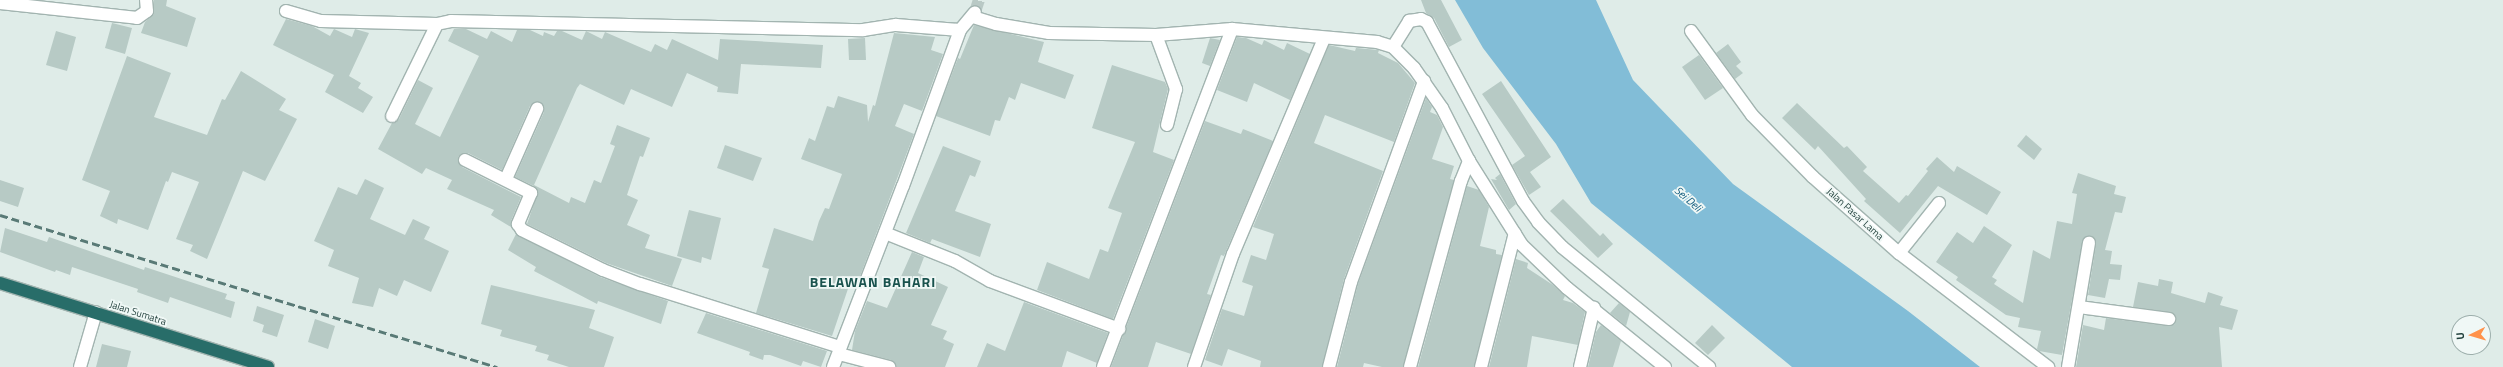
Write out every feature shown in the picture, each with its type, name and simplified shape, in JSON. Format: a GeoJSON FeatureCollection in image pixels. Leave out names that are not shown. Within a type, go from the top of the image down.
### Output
{"type":"FeatureCollection","features":[{"type":"Feature","properties":{"kind":"highway","name":"Jalan Sumatra"},"geometry":{"type":"LineString","coordinates":[[0,283],[267,367]]}},
{"type":"Feature","properties":{"kind":"street"},"geometry":{"type":"LineString","coordinates":[[0,3],[137,18],[147,11],[146,0]]}},
{"type":"Feature","properties":{"kind":"street"},"geometry":{"type":"LineString","coordinates":[[286,11],[321,21],[437,24],[458,21],[863,30],[896,25],[960,30]]}},
{"type":"Feature","properties":{"kind":"street"},"geometry":{"type":"LineString","coordinates":[[833,367],[885,233],[960,30],[974,15],[996,24],[1049,33],[1156,35],[1232,29],[1324,39],[1377,42],[1393,47],[1424,81],[1442,108],[1469,162],[1522,244],[1567,288],[1594,308],[1665,367]]}},
{"type":"Feature","properties":{"kind":"street"},"geometry":{"type":"LineString","coordinates":[[1393,47],[1409,21],[1421,19],[1427,22],[1523,201],[1538,222],[1562,247],[1709,367]]}},
{"type":"Feature","properties":{"kind":"street"},"geometry":{"type":"LineString","coordinates":[[392,116],[437,24]]}},
{"type":"Feature","properties":{"kind":"street"},"geometry":{"type":"LineString","coordinates":[[1104,367],[1232,29]]}},
{"type":"Feature","properties":{"kind":"street","name":"Jalan Pasar Lama"},"geometry":{"type":"LineString","coordinates":[[1691,31],[1752,115],[1813,177],[1899,253],[2048,367]]}},
{"type":"Feature","properties":{"kind":"street"},"geometry":{"type":"LineString","coordinates":[[1156,35],[1176,90],[1167,124]]}},
{"type":"Feature","properties":{"kind":"street"},"geometry":{"type":"LineString","coordinates":[[1194,367],[1233,254],[1324,39]]}},
{"type":"Feature","properties":{"kind":"street"},"geometry":{"type":"LineString","coordinates":[[1329,367],[1351,282],[1424,81]]}},
{"type":"Feature","properties":{"kind":"street"},"geometry":{"type":"LineString","coordinates":[[506,179],[537,109]]}},
{"type":"Feature","properties":{"kind":"street"},"geometry":{"type":"LineString","coordinates":[[465,160],[532,193],[518,224],[519,227],[603,270],[640,284],[889,367]]}},
{"type":"Feature","properties":{"kind":"street"},"geometry":{"type":"LineString","coordinates":[[1410,367],[1461,181],[1469,162]]}},
{"type":"Feature","properties":{"kind":"street"},"geometry":{"type":"LineString","coordinates":[[1899,253],[1939,204]]}},
{"type":"Feature","properties":{"kind":"street"},"geometry":{"type":"LineString","coordinates":[[885,233],[955,261],[990,281],[1119,329]]}},
{"type":"Feature","properties":{"kind":"street"},"geometry":{"type":"LineString","coordinates":[[1481,367],[1515,233]]}},
{"type":"Feature","properties":{"kind":"street"},"geometry":{"type":"LineString","coordinates":[[2068,367],[2089,243]]}},
{"type":"Feature","properties":{"kind":"street"},"geometry":{"type":"LineString","coordinates":[[2078,307],[2169,319]]}},
{"type":"Feature","properties":{"kind":"street"},"geometry":{"type":"LineString","coordinates":[[1580,367],[1594,308]]}},
{"type":"Feature","properties":{"kind":"street"},"geometry":{"type":"LineString","coordinates":[[80,367],[96,312]]}},
{"type":"Feature","properties":{"kind":"water","name":"Sei Deli"},"geometry":{"type":"Polygon","coordinates":[[[1455,0],[1596,0],[1633,80],[1733,184],[1908,311],[1980,367],[1792,367],[1591,203],[1556,144],[1483,48],[1455,0]]]}},
{"type":"Feature","properties":{"kind":"building"},"geometry":{"type":"Polygon","coordinates":[[[154,0],[167,0],[166,6],[196,18],[187,47],[141,33],[145,22],[154,14],[154,0]]]}},
{"type":"Feature","properties":{"kind":"building"},"geometry":{"type":"Polygon","coordinates":[[[1421,0],[1441,0],[1462,40],[1449,47],[1434,18],[1426,13],[1421,0]]]}},
{"type":"Feature","properties":{"kind":"building"},"geometry":{"type":"Polygon","coordinates":[[[286,19],[312,26],[330,36],[334,29],[352,37],[355,29],[369,33],[349,76],[361,83],[358,88],[373,97],[363,113],[325,92],[334,75],[273,45],[286,19]]]}},
{"type":"Feature","properties":{"kind":"building"},"geometry":{"type":"Polygon","coordinates":[[[112,23],[132,28],[125,54],[105,48],[112,23]]]}},
{"type":"Feature","properties":{"kind":"building"},"geometry":{"type":"Polygon","coordinates":[[[974,25],[1044,42],[1038,62],[1074,75],[1065,99],[1021,83],[1015,100],[1009,97],[1000,121],[995,120],[990,136],[936,116],[958,58],[960,59],[974,25]]]}},
{"type":"Feature","properties":{"kind":"building"},"geometry":{"type":"Polygon","coordinates":[[[454,29],[466,29],[487,39],[491,31],[512,42],[517,30],[530,30],[543,36],[544,32],[554,36],[557,31],[562,31],[582,40],[586,31],[602,39],[605,32],[651,52],[655,44],[667,50],[672,39],[718,60],[720,39],[823,45],[821,68],[741,64],[738,94],[717,92],[718,87],[687,73],[672,107],[631,89],[624,105],[580,84],[577,88],[534,185],[569,203],[571,197],[585,203],[594,180],[601,183],[615,146],[610,144],[617,125],[650,138],[643,157],[640,156],[627,195],[638,200],[627,225],[650,235],[645,248],[682,259],[672,286],[606,263],[527,224],[538,192],[534,186],[515,177],[544,112],[540,102],[536,102],[530,106],[502,170],[468,153],[461,154],[458,157],[462,167],[521,197],[511,221],[511,227],[491,215],[494,210],[447,189],[452,180],[426,168],[422,174],[378,149],[392,123],[399,119],[418,80],[433,88],[415,124],[440,137],[479,56],[448,41],[454,29]]]}},
{"type":"Feature","properties":{"kind":"building"},"geometry":{"type":"Polygon","coordinates":[[[56,31],[76,37],[67,71],[46,65],[56,31]]]}},
{"type":"Feature","properties":{"kind":"building"},"geometry":{"type":"Polygon","coordinates":[[[894,33],[935,37],[931,50],[943,54],[922,111],[904,104],[895,126],[914,134],[859,279],[852,277],[832,336],[756,313],[769,269],[762,267],[774,228],[813,241],[819,221],[825,208],[829,209],[842,174],[801,159],[809,138],[815,141],[827,106],[834,108],[838,96],[867,105],[868,122],[873,105],[875,106],[894,33]]]}},
{"type":"Feature","properties":{"kind":"building"},"geometry":{"type":"Polygon","coordinates":[[[1237,37],[1246,38],[1262,45],[1264,40],[1284,50],[1287,43],[1310,54],[1290,100],[1254,83],[1247,102],[1217,90],[1237,37]]]}},
{"type":"Feature","properties":{"kind":"building"},"geometry":{"type":"Polygon","coordinates":[[[865,38],[866,60],[849,60],[848,39],[865,38]]]}},
{"type":"Feature","properties":{"kind":"building"},"geometry":{"type":"Polygon","coordinates":[[[1210,38],[1220,40],[1210,66],[1202,63],[1210,38]]]}},
{"type":"Feature","properties":{"kind":"building"},"geometry":{"type":"Polygon","coordinates":[[[1728,44],[1741,62],[1736,66],[1743,73],[1735,79],[1716,53],[1728,44]]]}},
{"type":"Feature","properties":{"kind":"building"},"geometry":{"type":"Polygon","coordinates":[[[1329,45],[1355,51],[1356,48],[1379,50],[1378,53],[1398,63],[1415,83],[1394,142],[1325,115],[1314,143],[1383,171],[1344,279],[1322,367],[1260,367],[1261,361],[1228,349],[1222,366],[1205,360],[1222,309],[1244,316],[1253,286],[1242,282],[1251,255],[1266,260],[1274,234],[1253,227],[1329,45]]]}},
{"type":"Feature","properties":{"kind":"building"},"geometry":{"type":"Polygon","coordinates":[[[1699,55],[1723,88],[1705,100],[1682,67],[1699,55]]]}},
{"type":"Feature","properties":{"kind":"building"},"geometry":{"type":"Polygon","coordinates":[[[127,56],[171,73],[154,117],[207,135],[222,99],[225,100],[241,71],[286,99],[279,110],[297,119],[265,181],[243,171],[207,259],[190,251],[193,245],[176,239],[199,182],[172,172],[168,182],[166,181],[148,230],[118,219],[117,224],[100,216],[110,191],[82,180],[127,56]]]}},
{"type":"Feature","properties":{"kind":"building"},"geometry":{"type":"Polygon","coordinates":[[[1112,65],[1165,82],[1168,89],[1153,152],[1174,160],[1113,319],[1037,290],[1047,262],[1089,279],[1100,249],[1108,252],[1122,213],[1108,208],[1135,142],[1092,128],[1112,65]]]}},
{"type":"Feature","properties":{"kind":"building"},"geometry":{"type":"Polygon","coordinates":[[[1501,81],[1551,157],[1530,172],[1541,187],[1529,195],[1512,165],[1525,156],[1482,94],[1501,81]]]}},
{"type":"Feature","properties":{"kind":"building"},"geometry":{"type":"Polygon","coordinates":[[[1426,98],[1432,107],[1430,112],[1437,115],[1443,127],[1432,159],[1454,166],[1450,179],[1454,180],[1403,367],[1382,367],[1364,363],[1363,367],[1337,367],[1358,284],[1426,98]]]}},
{"type":"Feature","properties":{"kind":"building"},"geometry":{"type":"Polygon","coordinates":[[[1797,103],[1844,148],[1847,146],[1867,167],[1863,171],[1899,203],[1906,195],[1908,196],[1928,171],[1926,169],[1937,157],[1954,172],[1957,166],[2001,192],[1987,215],[1938,186],[1900,233],[1864,201],[1866,199],[1818,146],[1815,150],[1782,118],[1797,103]]]}},
{"type":"Feature","properties":{"kind":"building"},"geometry":{"type":"Polygon","coordinates":[[[1205,121],[1241,134],[1243,129],[1273,141],[1224,256],[1221,255],[1207,294],[1211,295],[1191,354],[1156,342],[1148,367],[1111,367],[1205,121]]]}},
{"type":"Feature","properties":{"kind":"building"},"geometry":{"type":"Polygon","coordinates":[[[2026,135],[2042,149],[2034,160],[2017,146],[2026,135]]]}},
{"type":"Feature","properties":{"kind":"building"},"geometry":{"type":"Polygon","coordinates":[[[725,145],[762,158],[753,181],[717,168],[725,145]]]}},
{"type":"Feature","properties":{"kind":"building"},"geometry":{"type":"Polygon","coordinates":[[[943,146],[981,161],[975,177],[970,175],[955,211],[991,224],[980,257],[932,239],[930,243],[906,233],[943,146]]]}},
{"type":"Feature","properties":{"kind":"building"},"geometry":{"type":"Polygon","coordinates":[[[2078,173],[2116,186],[2114,194],[2126,197],[2122,213],[2115,212],[2105,250],[2112,251],[2110,264],[2122,265],[2120,280],[2109,279],[2105,298],[2088,295],[2096,244],[2091,236],[2083,239],[2062,355],[2039,351],[2037,349],[2041,331],[2018,327],[2020,318],[2006,315],[1956,280],[1958,277],[1936,262],[1957,232],[1973,243],[1984,226],[2012,245],[1992,277],[1997,280],[1994,284],[2023,303],[2033,250],[2050,259],[2057,221],[2072,224],[2077,194],[2072,193],[2078,173]]]}},
{"type":"Feature","properties":{"kind":"building"},"geometry":{"type":"Polygon","coordinates":[[[1500,174],[1516,204],[1509,210],[1491,179],[1497,180],[1495,178],[1500,174]]]}},
{"type":"Feature","properties":{"kind":"building"},"geometry":{"type":"Polygon","coordinates":[[[365,179],[384,188],[370,219],[405,235],[413,219],[430,227],[424,239],[449,251],[431,292],[404,280],[397,296],[379,288],[373,307],[352,303],[359,278],[328,266],[334,250],[314,241],[338,187],[357,195],[365,179]]]}},
{"type":"Feature","properties":{"kind":"building"},"geometry":{"type":"Polygon","coordinates":[[[0,180],[24,188],[18,207],[0,201],[0,180]]]}},
{"type":"Feature","properties":{"kind":"building"},"geometry":{"type":"Polygon","coordinates":[[[1467,186],[1479,190],[1489,207],[1480,246],[1496,250],[1496,254],[1502,255],[1474,367],[1418,367],[1467,186]]]}},
{"type":"Feature","properties":{"kind":"building"},"geometry":{"type":"Polygon","coordinates":[[[1563,199],[1600,236],[1603,233],[1613,244],[1598,258],[1550,211],[1563,199]]]}},
{"type":"Feature","properties":{"kind":"building"},"geometry":{"type":"Polygon","coordinates":[[[689,210],[721,218],[711,260],[702,257],[701,263],[677,256],[689,210]]]}},
{"type":"Feature","properties":{"kind":"building"},"geometry":{"type":"Polygon","coordinates":[[[5,228],[47,242],[49,237],[144,270],[145,267],[227,294],[225,299],[235,302],[231,318],[170,297],[168,303],[137,292],[138,289],[72,267],[70,275],[56,270],[55,272],[0,252],[5,228]]]}},
{"type":"Feature","properties":{"kind":"building"},"geometry":{"type":"Polygon","coordinates":[[[516,234],[600,277],[668,301],[661,324],[598,301],[597,304],[534,271],[536,267],[508,250],[516,234]]]}},
{"type":"Feature","properties":{"kind":"building"},"geometry":{"type":"Polygon","coordinates":[[[912,252],[924,257],[918,273],[948,287],[931,325],[947,331],[943,339],[954,344],[945,367],[896,367],[891,360],[852,350],[855,331],[867,301],[887,308],[912,252]]]}},
{"type":"Feature","properties":{"kind":"building"},"geometry":{"type":"Polygon","coordinates":[[[1516,259],[1528,263],[1527,268],[1553,285],[1565,296],[1563,300],[1573,303],[1585,312],[1578,345],[1532,336],[1527,367],[1489,367],[1516,259]]]}},
{"type":"Feature","properties":{"kind":"building"},"geometry":{"type":"Polygon","coordinates":[[[2159,279],[2173,282],[2171,293],[2205,303],[2208,292],[2223,297],[2220,305],[2238,310],[2232,330],[2219,327],[2222,367],[2076,367],[2083,325],[2104,330],[2106,318],[2168,326],[2175,324],[2176,317],[2170,312],[2133,307],[2138,282],[2158,286],[2159,279]]]}},
{"type":"Feature","properties":{"kind":"building"},"geometry":{"type":"Polygon","coordinates":[[[491,285],[595,310],[589,328],[614,337],[604,367],[569,367],[547,360],[549,355],[535,351],[537,346],[500,336],[502,330],[481,324],[491,285]]]}},
{"type":"Feature","properties":{"kind":"building"},"geometry":{"type":"Polygon","coordinates":[[[1024,302],[1108,333],[1097,363],[1067,351],[1062,367],[977,367],[987,343],[1005,351],[1024,302]]]}},
{"type":"Feature","properties":{"kind":"building"},"geometry":{"type":"Polygon","coordinates":[[[1619,303],[1630,312],[1626,326],[1610,313],[1619,303]]]}},
{"type":"Feature","properties":{"kind":"building"},"geometry":{"type":"Polygon","coordinates":[[[257,306],[284,315],[277,337],[262,332],[264,325],[253,321],[257,306]]]}},
{"type":"Feature","properties":{"kind":"building"},"geometry":{"type":"Polygon","coordinates":[[[706,313],[827,351],[821,367],[803,361],[801,366],[770,355],[764,355],[763,360],[749,355],[750,352],[697,333],[706,313]]]}},
{"type":"Feature","properties":{"kind":"building"},"geometry":{"type":"Polygon","coordinates":[[[315,319],[335,326],[328,349],[308,342],[315,319]]]}},
{"type":"Feature","properties":{"kind":"building"},"geometry":{"type":"Polygon","coordinates":[[[1601,325],[1621,341],[1613,367],[1588,367],[1596,332],[1601,325]]]}},
{"type":"Feature","properties":{"kind":"building"},"geometry":{"type":"Polygon","coordinates":[[[1712,325],[1725,338],[1708,355],[1695,343],[1712,325]]]}},
{"type":"Feature","properties":{"kind":"building"},"geometry":{"type":"Polygon","coordinates":[[[102,344],[131,351],[127,367],[96,367],[102,344]]]}},
{"type":"Feature","properties":{"kind":"tunnel"},"geometry":{"type":"LineString","coordinates":[[975,12],[979,0]]}},
{"type":"Feature","properties":{"kind":"railway"},"geometry":{"type":"LineString","coordinates":[[0,215],[497,367]]}},
{"type":"Feature","properties":{"kind":"district","name":"BELAWAN BAHARI"},"geometry":{"type":"Point","coordinates":[873,282]}}]}
